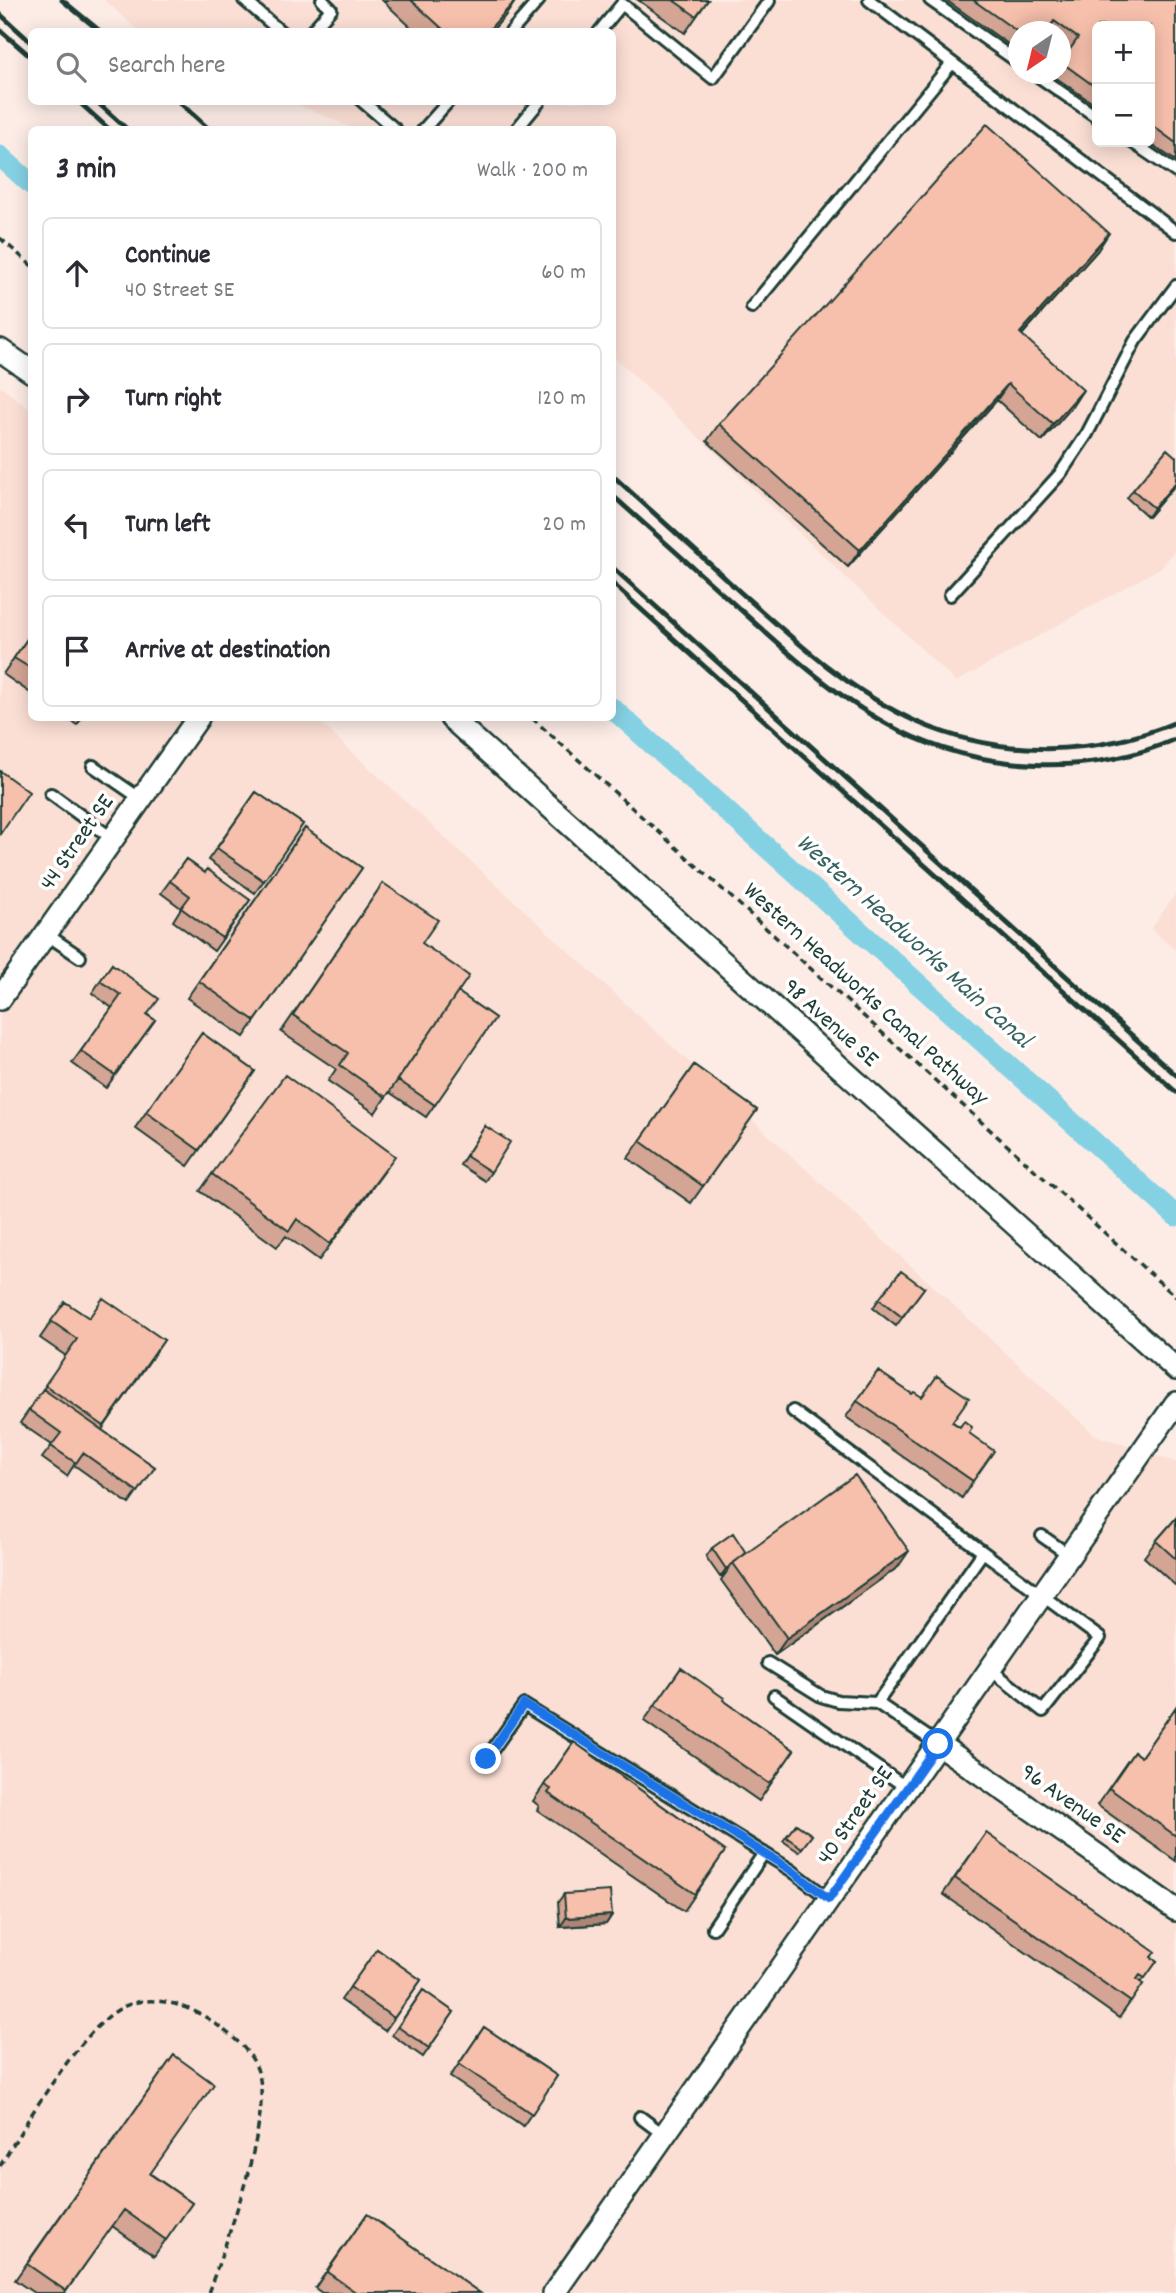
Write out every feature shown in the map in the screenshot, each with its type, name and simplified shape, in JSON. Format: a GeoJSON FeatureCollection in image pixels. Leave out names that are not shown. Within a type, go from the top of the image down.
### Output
{"type":"FeatureCollection","features":[{"type":"Feature","properties":{"kind":"street"},"geometry":{"type":"LineString","coordinates":[[0,350],[28,370]]}},
{"type":"Feature","properties":{"kind":"street","name":"44 Street SE"},"geometry":{"type":"LineString","coordinates":[[0,999],[196,721]]}},
{"type":"Feature","properties":{"kind":"street","name":"98 Avenue SE"},"geometry":{"type":"LineString","coordinates":[[454,721],[1176,1369]]}},
{"type":"Feature","properties":{"kind":"street","name":"40 Street SE"},"geometry":{"type":"LineString","coordinates":[[554,2293],[1176,1403]]}},
{"type":"Feature","properties":{"kind":"street","name":"96 Avenue SE"},"geometry":{"type":"LineString","coordinates":[[938,1744],[1176,1910]]}},
{"type":"Feature","properties":{"kind":"lane"},"geometry":{"type":"LineString","coordinates":[[244,0],[276,28]]}},
{"type":"Feature","properties":{"kind":"lane"},"geometry":{"type":"LineString","coordinates":[[314,28],[331,9],[322,0]]}},
{"type":"Feature","properties":{"kind":"lane"},"geometry":{"type":"LineString","coordinates":[[514,28],[539,0]]}},
{"type":"Feature","properties":{"kind":"lane"},"geometry":{"type":"LineString","coordinates":[[869,0],[1176,232]]}},
{"type":"Feature","properties":{"kind":"lane"},"geometry":{"type":"LineString","coordinates":[[930,0],[1008,55]]}},
{"type":"Feature","properties":{"kind":"lane"},"geometry":{"type":"LineString","coordinates":[[602,28],[620,2],[713,78],[769,1]]}},
{"type":"Feature","properties":{"kind":"lane"},"geometry":{"type":"LineString","coordinates":[[752,307],[952,63]]}},
{"type":"Feature","properties":{"kind":"lane"},"geometry":{"type":"LineString","coordinates":[[1049,84],[1092,114]]}},
{"type":"Feature","properties":{"kind":"lane"},"geometry":{"type":"LineString","coordinates":[[367,105],[391,126]]}},
{"type":"Feature","properties":{"kind":"lane"},"geometry":{"type":"LineString","coordinates":[[427,126],[445,105]]}},
{"type":"Feature","properties":{"kind":"lane"},"geometry":{"type":"LineString","coordinates":[[519,126],[537,105]]}},
{"type":"Feature","properties":{"kind":"lane"},"geometry":{"type":"LineString","coordinates":[[1139,147],[1176,172]]}},
{"type":"Feature","properties":{"kind":"lane"},"geometry":{"type":"LineString","coordinates":[[950,595],[1060,474],[1087,434],[1135,341],[1176,286]]}},
{"type":"Feature","properties":{"kind":"lane"},"geometry":{"type":"LineString","coordinates":[[93,766],[141,799]]}},
{"type":"Feature","properties":{"kind":"lane"},"geometry":{"type":"LineString","coordinates":[[51,794],[113,839]]}},
{"type":"Feature","properties":{"kind":"lane"},"geometry":{"type":"LineString","coordinates":[[46,934],[80,957]]}},
{"type":"Feature","properties":{"kind":"lane"},"geometry":{"type":"LineString","coordinates":[[793,1411],[983,1552],[1043,1593],[1100,1638],[1043,1711],[990,1669]]}},
{"type":"Feature","properties":{"kind":"lane"},"geometry":{"type":"LineString","coordinates":[[1042,1536],[1069,1555]]}},
{"type":"Feature","properties":{"kind":"lane"},"geometry":{"type":"LineString","coordinates":[[877,1703],[983,1552]]}},
{"type":"Feature","properties":{"kind":"lane"},"geometry":{"type":"LineString","coordinates":[[768,1663],[821,1696],[838,1702],[877,1703],[938,1744]]}},
{"type":"Feature","properties":{"kind":"lane"},"geometry":{"type":"LineString","coordinates":[[774,1696],[907,1788]]}},
{"type":"Feature","properties":{"kind":"lane"},"geometry":{"type":"LineString","coordinates":[[486,1759],[524,1704],[764,1853],[829,1899]]}},
{"type":"Feature","properties":{"kind":"lane"},"geometry":{"type":"LineString","coordinates":[[713,1928],[764,1853]]}},
{"type":"Feature","properties":{"kind":"lane"},"geometry":{"type":"LineString","coordinates":[[640,2118],[664,2136]]}},
{"type":"Feature","properties":{"kind":"path"},"geometry":{"type":"LineString","coordinates":[[0,237],[28,262]]}},
{"type":"Feature","properties":{"kind":"path","name":"Western Headworks Canal Pathway"},"geometry":{"type":"LineString","coordinates":[[535,721],[1176,1297]]}},
{"type":"Feature","properties":{"kind":"path"},"geometry":{"type":"LineString","coordinates":[[0,2166],[57,2078],[86,2040],[116,2011],[134,2002],[165,2003],[187,2008],[207,2018],[246,2048],[259,2071],[261,2087],[259,2118],[246,2175],[208,2293]]}},
{"type":"Feature","properties":{"kind":"shaded area"},"geometry":{"type":"Polygon","coordinates":[[[104,0],[1176,0],[1176,549],[1162,567],[956,682],[616,359],[616,126],[348,126],[299,105],[616,105],[616,28],[136,28],[104,0]]]}},
{"type":"Feature","properties":{"kind":"shaded area"},"geometry":{"type":"Polygon","coordinates":[[[0,386],[28,408],[28,721],[318,721],[1095,1435],[1176,1462],[1176,2293],[0,2293],[0,386]]]}},
{"type":"Feature","properties":{"kind":"shaded area"},"geometry":{"type":"Polygon","coordinates":[[[1176,893],[1176,951],[1151,929],[1176,893]]]}},
{"type":"Feature","properties":{"kind":"building"},"geometry":{"type":"Polygon","coordinates":[[[411,0],[516,0],[491,28],[442,28],[411,0]]]}},
{"type":"Feature","properties":{"kind":"building"},"geometry":{"type":"Polygon","coordinates":[[[673,0],[708,0],[696,16],[673,0]]]}},
{"type":"Feature","properties":{"kind":"building"},"geometry":{"type":"Polygon","coordinates":[[[973,0],[1176,0],[1176,143],[1155,128],[1155,21],[1092,21],[1092,84],[1071,69],[1071,48],[1078,38],[1071,33],[1071,21],[1008,21],[1008,25],[973,0]]]}},
{"type":"Feature","properties":{"kind":"building"},"geometry":{"type":"Polygon","coordinates":[[[987,124],[1109,233],[1020,333],[1083,390],[1053,424],[1008,384],[860,550],[719,424],[987,124]]]}},
{"type":"Feature","properties":{"kind":"building"},"geometry":{"type":"Polygon","coordinates":[[[1167,449],[1176,457],[1176,482],[1154,508],[1133,490],[1167,449]]]}},
{"type":"Feature","properties":{"kind":"building"},"geometry":{"type":"Polygon","coordinates":[[[28,638],[28,667],[14,658],[28,638]]]}},
{"type":"Feature","properties":{"kind":"building"},"geometry":{"type":"Polygon","coordinates":[[[0,771],[29,792],[0,834],[0,771]]]}},
{"type":"Feature","properties":{"kind":"building"},"geometry":{"type":"Polygon","coordinates":[[[256,792],[303,824],[264,881],[217,848],[256,792]]]}},
{"type":"Feature","properties":{"kind":"building"},"geometry":{"type":"Polygon","coordinates":[[[305,828],[362,868],[255,1021],[199,981],[305,828]]]}},
{"type":"Feature","properties":{"kind":"building"},"geometry":{"type":"Polygon","coordinates":[[[186,859],[205,873],[207,869],[250,900],[222,938],[181,908],[190,896],[170,881],[186,859]]]}},
{"type":"Feature","properties":{"kind":"building"},"geometry":{"type":"Polygon","coordinates":[[[383,883],[438,920],[422,943],[469,976],[386,1097],[340,1065],[348,1053],[293,1015],[383,883]]]}},
{"type":"Feature","properties":{"kind":"building"},"geometry":{"type":"Polygon","coordinates":[[[112,964],[159,999],[147,1015],[155,1020],[115,1075],[81,1051],[121,995],[100,981],[112,964]]]}},
{"type":"Feature","properties":{"kind":"building"},"geometry":{"type":"Polygon","coordinates":[[[458,992],[495,1018],[435,1105],[398,1080],[458,992]]]}},
{"type":"Feature","properties":{"kind":"building"},"geometry":{"type":"Polygon","coordinates":[[[202,1033],[255,1071],[199,1150],[146,1112],[202,1033]]]}},
{"type":"Feature","properties":{"kind":"building"},"geometry":{"type":"Polygon","coordinates":[[[694,1065],[757,1110],[703,1186],[640,1141],[694,1065]]]}},
{"type":"Feature","properties":{"kind":"building"},"geometry":{"type":"Polygon","coordinates":[[[285,1075],[395,1156],[330,1244],[297,1219],[289,1231],[212,1174],[285,1075]]]}},
{"type":"Feature","properties":{"kind":"building"},"geometry":{"type":"Polygon","coordinates":[[[485,1126],[510,1142],[491,1172],[466,1156],[485,1126]]]}},
{"type":"Feature","properties":{"kind":"building"},"geometry":{"type":"Polygon","coordinates":[[[901,1271],[924,1288],[902,1317],[879,1299],[901,1271]]]}},
{"type":"Feature","properties":{"kind":"building"},"geometry":{"type":"Polygon","coordinates":[[[103,1298],[164,1340],[104,1426],[45,1385],[77,1339],[51,1321],[65,1302],[89,1318],[103,1298]]]}},
{"type":"Feature","properties":{"kind":"building"},"geometry":{"type":"Polygon","coordinates":[[[878,1371],[912,1394],[914,1392],[922,1397],[937,1376],[969,1398],[952,1422],[960,1427],[964,1421],[972,1427],[969,1433],[994,1451],[973,1481],[857,1401],[878,1371]]]}},
{"type":"Feature","properties":{"kind":"building"},"geometry":{"type":"Polygon","coordinates":[[[43,1389],[155,1467],[138,1492],[83,1453],[76,1463],[51,1446],[61,1433],[29,1410],[43,1389]]]}},
{"type":"Feature","properties":{"kind":"building"},"geometry":{"type":"Polygon","coordinates":[[[855,1475],[909,1551],[787,1638],[733,1563],[855,1475]]]}},
{"type":"Feature","properties":{"kind":"building"},"geometry":{"type":"Polygon","coordinates":[[[1176,1518],[1176,1559],[1156,1541],[1176,1518]]]}},
{"type":"Feature","properties":{"kind":"building"},"geometry":{"type":"Polygon","coordinates":[[[733,1533],[746,1553],[726,1569],[712,1548],[733,1533]]]}},
{"type":"Feature","properties":{"kind":"building"},"geometry":{"type":"Polygon","coordinates":[[[681,1668],[794,1750],[770,1784],[655,1705],[681,1668]]]}},
{"type":"Feature","properties":{"kind":"building"},"geometry":{"type":"Polygon","coordinates":[[[1176,1707],[1176,1836],[1109,1788],[1134,1752],[1141,1757],[1176,1707]]]}},
{"type":"Feature","properties":{"kind":"building"},"geometry":{"type":"Polygon","coordinates":[[[574,1742],[725,1851],[695,1894],[548,1793],[551,1789],[544,1785],[574,1742]]]}},
{"type":"Feature","properties":{"kind":"building"},"geometry":{"type":"Polygon","coordinates":[[[796,1824],[812,1835],[802,1848],[786,1837],[796,1824]]]}},
{"type":"Feature","properties":{"kind":"building"},"geometry":{"type":"Polygon","coordinates":[[[986,1833],[1155,1952],[1151,1957],[1157,1961],[1145,1978],[1140,1975],[1137,1979],[1143,1984],[1131,2002],[955,1878],[986,1833]]]}},
{"type":"Feature","properties":{"kind":"building"},"geometry":{"type":"Polygon","coordinates":[[[610,1891],[612,1915],[566,1918],[564,1894],[610,1891]]]}},
{"type":"Feature","properties":{"kind":"building"},"geometry":{"type":"Polygon","coordinates":[[[377,1949],[421,1980],[394,2018],[350,1987],[377,1949]]]}},
{"type":"Feature","properties":{"kind":"building"},"geometry":{"type":"Polygon","coordinates":[[[423,1990],[454,2012],[429,2048],[398,2027],[423,1990]]]}},
{"type":"Feature","properties":{"kind":"building"},"geometry":{"type":"Polygon","coordinates":[[[484,2027],[557,2076],[532,2114],[459,2064],[484,2027]]]}},
{"type":"Feature","properties":{"kind":"building"},"geometry":{"type":"Polygon","coordinates":[[[174,2055],[214,2084],[150,2174],[192,2203],[166,2240],[124,2210],[66,2291],[27,2264],[174,2055]]]}},
{"type":"Feature","properties":{"kind":"building"},"geometry":{"type":"Polygon","coordinates":[[[367,2214],[480,2293],[357,2293],[327,2272],[367,2214]]]}},
{"type":"Feature","properties":{"kind":"waterway","name":"Western Headworks Main Canal"},"geometry":{"type":"LineString","coordinates":[[0,156],[28,181]]}},
{"type":"Feature","properties":{"kind":"waterway","name":"Western Headworks Main Canal"},"geometry":{"type":"LineString","coordinates":[[616,712],[1176,1216]]}},
{"type":"Feature","properties":{"kind":"railway"},"geometry":{"type":"LineString","coordinates":[[62,0],[96,28]]}},
{"type":"Feature","properties":{"kind":"railway"},"geometry":{"type":"LineString","coordinates":[[0,14],[28,39]]}},
{"type":"Feature","properties":{"kind":"railway"},"geometry":{"type":"LineString","coordinates":[[0,30],[28,54]]}},
{"type":"Feature","properties":{"kind":"railway"},"geometry":{"type":"LineString","coordinates":[[82,105],[106,126]]}},
{"type":"Feature","properties":{"kind":"railway"},"geometry":{"type":"LineString","coordinates":[[100,105],[124,126]]}},
{"type":"Feature","properties":{"kind":"railway"},"geometry":{"type":"LineString","coordinates":[[182,105],[206,126]]}},
{"type":"Feature","properties":{"kind":"railway"},"geometry":{"type":"LineString","coordinates":[[616,479],[823,663],[868,695],[917,722],[948,734],[981,742],[1047,749],[1113,742],[1176,722]]}},
{"type":"Feature","properties":{"kind":"railway"},"geometry":{"type":"LineString","coordinates":[[616,499],[798,661],[856,705],[898,730],[965,754],[1036,764],[1108,760],[1176,739]]}},
{"type":"Feature","properties":{"kind":"railway"},"geometry":{"type":"LineString","coordinates":[[616,571],[1176,1075]]}},
{"type":"Feature","properties":{"kind":"railway"},"geometry":{"type":"LineString","coordinates":[[616,587],[1176,1092]]}},
{"type":"Feature","properties":{"kind":"route"},"geometry":{"type":"LineString","coordinates":[[486,1759],[524,1704],[791,1870],[829,1899],[938,1744]]}}]}
